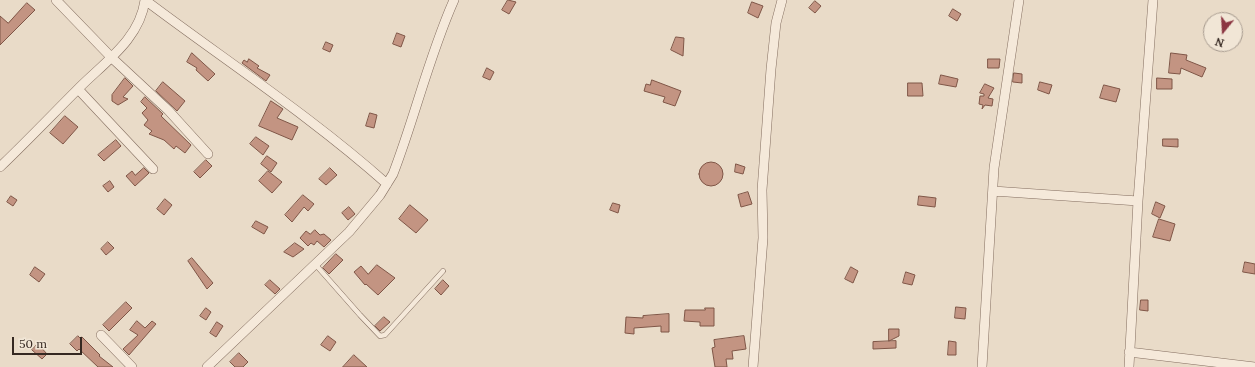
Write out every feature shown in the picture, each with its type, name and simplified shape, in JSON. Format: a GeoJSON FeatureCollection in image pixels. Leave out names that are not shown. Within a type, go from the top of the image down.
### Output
{"type":"FeatureCollection","features":[{"type":"Feature","properties":{"kind":"street"},"geometry":{"type":"LineString","coordinates":[[56,0],[112,58],[168,110],[208,154]]}},
{"type":"Feature","properties":{"kind":"street"},"geometry":{"type":"LineString","coordinates":[[0,167],[78,89],[112,58],[132,34],[138,24],[145,0],[307,120],[368,167],[387,184]]}},
{"type":"Feature","properties":{"kind":"street"},"geometry":{"type":"LineString","coordinates":[[207,367],[349,232],[387,184],[393,174],[417,109],[438,36],[454,0]]}},
{"type":"Feature","properties":{"kind":"street"},"geometry":{"type":"LineString","coordinates":[[753,367],[763,238],[762,190],[771,69],[776,23],[782,0]]}},
{"type":"Feature","properties":{"kind":"street"},"geometry":{"type":"LineString","coordinates":[[982,367],[994,168],[1019,3],[1010,0]]}},
{"type":"Feature","properties":{"kind":"street"},"geometry":{"type":"LineString","coordinates":[[1128,367],[1138,201],[1153,0]]}},
{"type":"Feature","properties":{"kind":"street"},"geometry":{"type":"LineString","coordinates":[[78,89],[153,170]]}},
{"type":"Feature","properties":{"kind":"street"},"geometry":{"type":"LineString","coordinates":[[992,192],[1138,201]]}},
{"type":"Feature","properties":{"kind":"street"},"geometry":{"type":"LineString","coordinates":[[100,335],[132,367]]}},
{"type":"Feature","properties":{"kind":"street"},"geometry":{"type":"LineString","coordinates":[[1130,352],[1255,367]]}},
{"type":"Feature","properties":{"kind":"lane"},"geometry":{"type":"LineString","coordinates":[[315,264],[380,336],[385,335],[443,271]]}},
{"type":"Feature","properties":{"kind":"building"},"geometry":{"type":"Polygon","coordinates":[[[508,0],[516,2],[509,14],[502,10],[508,0]]]}},
{"type":"Feature","properties":{"kind":"building"},"geometry":{"type":"Polygon","coordinates":[[[815,1],[821,6],[815,13],[809,8],[815,1]]]}},
{"type":"Feature","properties":{"kind":"building"},"geometry":{"type":"Polygon","coordinates":[[[752,2],[763,6],[758,18],[748,13],[752,2]]]}},
{"type":"Feature","properties":{"kind":"building"},"geometry":{"type":"Polygon","coordinates":[[[27,3],[35,10],[0,45],[0,16],[8,23],[27,3]]]}},
{"type":"Feature","properties":{"kind":"building"},"geometry":{"type":"Polygon","coordinates":[[[953,9],[961,14],[957,21],[949,16],[953,9]]]}},
{"type":"Feature","properties":{"kind":"building"},"geometry":{"type":"Polygon","coordinates":[[[397,33],[405,36],[401,47],[393,44],[397,33]]]}},
{"type":"Feature","properties":{"kind":"building"},"geometry":{"type":"Polygon","coordinates":[[[676,37],[684,38],[683,56],[671,50],[676,37]]]}},
{"type":"Feature","properties":{"kind":"building"},"geometry":{"type":"Polygon","coordinates":[[[326,42],[333,45],[330,52],[323,49],[326,42]]]}},
{"type":"Feature","properties":{"kind":"building"},"geometry":{"type":"Polygon","coordinates":[[[192,53],[215,74],[208,81],[196,70],[197,68],[187,62],[192,53]]]}},
{"type":"Feature","properties":{"kind":"building"},"geometry":{"type":"Polygon","coordinates":[[[1171,53],[1187,55],[1186,60],[1206,68],[1202,77],[1181,68],[1180,74],[1169,73],[1171,53]]]}},
{"type":"Feature","properties":{"kind":"building"},"geometry":{"type":"Polygon","coordinates":[[[249,59],[259,66],[257,68],[270,75],[266,81],[242,63],[244,60],[247,62],[249,59]]]}},
{"type":"Feature","properties":{"kind":"building"},"geometry":{"type":"Polygon","coordinates":[[[988,59],[1000,59],[999,68],[988,68],[988,59]]]}},
{"type":"Feature","properties":{"kind":"building"},"geometry":{"type":"Polygon","coordinates":[[[487,68],[494,72],[490,80],[483,77],[487,68]]]}},
{"type":"Feature","properties":{"kind":"building"},"geometry":{"type":"Polygon","coordinates":[[[1014,73],[1022,74],[1022,83],[1013,82],[1014,73]]]}},
{"type":"Feature","properties":{"kind":"building"},"geometry":{"type":"Polygon","coordinates":[[[941,75],[958,79],[956,87],[939,84],[941,75]]]}},
{"type":"Feature","properties":{"kind":"building"},"geometry":{"type":"Polygon","coordinates":[[[125,78],[133,86],[123,97],[128,99],[118,105],[112,101],[112,95],[125,78]]]}},
{"type":"Feature","properties":{"kind":"building"},"geometry":{"type":"Polygon","coordinates":[[[1157,78],[1172,79],[1172,89],[1157,89],[1157,78]]]}},
{"type":"Feature","properties":{"kind":"building"},"geometry":{"type":"Polygon","coordinates":[[[652,80],[681,91],[675,106],[663,102],[665,97],[644,91],[646,84],[650,85],[652,80]]]}},
{"type":"Feature","properties":{"kind":"building"},"geometry":{"type":"Polygon","coordinates":[[[163,82],[185,101],[177,111],[156,91],[163,82]]]}},
{"type":"Feature","properties":{"kind":"building"},"geometry":{"type":"Polygon","coordinates":[[[1040,82],[1052,85],[1049,94],[1038,90],[1040,82]]]}},
{"type":"Feature","properties":{"kind":"building"},"geometry":{"type":"Polygon","coordinates":[[[908,83],[922,83],[923,96],[908,96],[908,83]]]}},
{"type":"Feature","properties":{"kind":"building"},"geometry":{"type":"Polygon","coordinates":[[[985,84],[994,88],[988,98],[993,99],[992,106],[985,105],[982,109],[983,105],[979,104],[980,96],[984,96],[984,94],[980,93],[985,84]]]}},
{"type":"Feature","properties":{"kind":"building"},"geometry":{"type":"Polygon","coordinates":[[[1104,85],[1120,89],[1116,102],[1100,98],[1104,85]]]}},
{"type":"Feature","properties":{"kind":"building"},"geometry":{"type":"Polygon","coordinates":[[[145,97],[163,114],[161,116],[191,145],[185,153],[176,146],[174,149],[164,140],[149,134],[152,131],[144,125],[148,120],[142,113],[147,108],[141,102],[145,97]]]}},
{"type":"Feature","properties":{"kind":"building"},"geometry":{"type":"Polygon","coordinates":[[[271,101],[283,109],[277,118],[298,127],[292,140],[259,126],[271,101]]]}},
{"type":"Feature","properties":{"kind":"building"},"geometry":{"type":"Polygon","coordinates":[[[370,113],[377,115],[374,128],[366,126],[370,113]]]}},
{"type":"Feature","properties":{"kind":"building"},"geometry":{"type":"Polygon","coordinates":[[[65,116],[78,127],[63,144],[50,133],[65,116]]]}},
{"type":"Feature","properties":{"kind":"building"},"geometry":{"type":"Polygon","coordinates":[[[256,137],[269,146],[263,155],[250,144],[256,137]]]}},
{"type":"Feature","properties":{"kind":"building"},"geometry":{"type":"Polygon","coordinates":[[[1163,139],[1178,139],[1178,147],[1163,146],[1163,139]]]}},
{"type":"Feature","properties":{"kind":"building"},"geometry":{"type":"Polygon","coordinates":[[[116,140],[121,146],[104,161],[98,155],[116,140]]]}},
{"type":"Feature","properties":{"kind":"building"},"geometry":{"type":"Polygon","coordinates":[[[267,156],[277,163],[271,172],[261,164],[267,156]]]}},
{"type":"Feature","properties":{"kind":"building"},"geometry":{"type":"Polygon","coordinates":[[[206,160],[212,166],[200,178],[194,172],[206,160]]]}},
{"type":"Feature","properties":{"kind":"building"},"geometry":{"type":"Polygon","coordinates":[[[711,162],[720,165],[723,174],[720,183],[711,186],[702,183],[699,174],[702,165],[711,162]]]}},
{"type":"Feature","properties":{"kind":"building"},"geometry":{"type":"Polygon","coordinates":[[[736,164],[745,167],[743,174],[735,172],[736,164]]]}},
{"type":"Feature","properties":{"kind":"building"},"geometry":{"type":"Polygon","coordinates":[[[144,168],[149,173],[135,186],[126,176],[132,171],[135,175],[144,168]]]}},
{"type":"Feature","properties":{"kind":"building"},"geometry":{"type":"Polygon","coordinates":[[[330,168],[337,175],[326,185],[319,179],[330,168]]]}},
{"type":"Feature","properties":{"kind":"building"},"geometry":{"type":"Polygon","coordinates":[[[268,171],[282,182],[272,193],[259,181],[268,171]]]}},
{"type":"Feature","properties":{"kind":"building"},"geometry":{"type":"Polygon","coordinates":[[[110,181],[114,187],[108,192],[103,186],[110,181]]]}},
{"type":"Feature","properties":{"kind":"building"},"geometry":{"type":"Polygon","coordinates":[[[748,192],[752,204],[741,207],[738,195],[748,192]]]}},
{"type":"Feature","properties":{"kind":"building"},"geometry":{"type":"Polygon","coordinates":[[[303,195],[314,204],[308,211],[304,207],[292,222],[285,215],[303,195]]]}},
{"type":"Feature","properties":{"kind":"building"},"geometry":{"type":"Polygon","coordinates":[[[11,196],[17,200],[13,206],[7,202],[11,196]]]}},
{"type":"Feature","properties":{"kind":"building"},"geometry":{"type":"Polygon","coordinates":[[[919,196],[936,198],[935,207],[918,205],[919,196]]]}},
{"type":"Feature","properties":{"kind":"building"},"geometry":{"type":"Polygon","coordinates":[[[165,199],[172,205],[164,215],[157,209],[165,199]]]}},
{"type":"Feature","properties":{"kind":"building"},"geometry":{"type":"Polygon","coordinates":[[[1156,202],[1165,206],[1160,218],[1152,214],[1156,202]]]}},
{"type":"Feature","properties":{"kind":"building"},"geometry":{"type":"Polygon","coordinates":[[[613,203],[620,205],[618,213],[610,210],[613,203]]]}},
{"type":"Feature","properties":{"kind":"building"},"geometry":{"type":"Polygon","coordinates":[[[410,205],[428,220],[416,233],[399,219],[410,205]]]}},
{"type":"Feature","properties":{"kind":"building"},"geometry":{"type":"Polygon","coordinates":[[[349,207],[355,214],[348,220],[342,213],[349,207]]]}},
{"type":"Feature","properties":{"kind":"building"},"geometry":{"type":"Polygon","coordinates":[[[1159,219],[1175,224],[1170,241],[1153,237],[1159,219]]]}},
{"type":"Feature","properties":{"kind":"building"},"geometry":{"type":"Polygon","coordinates":[[[256,221],[268,227],[264,234],[252,227],[256,221]]]}},
{"type":"Feature","properties":{"kind":"building"},"geometry":{"type":"Polygon","coordinates":[[[315,230],[320,235],[324,234],[331,240],[324,247],[317,241],[314,245],[311,243],[308,246],[300,238],[306,231],[310,234],[315,230]]]}},
{"type":"Feature","properties":{"kind":"building"},"geometry":{"type":"Polygon","coordinates":[[[108,242],[114,248],[106,255],[101,249],[108,242]]]}},
{"type":"Feature","properties":{"kind":"building"},"geometry":{"type":"Polygon","coordinates":[[[295,243],[304,249],[293,257],[284,252],[295,243]]]}},
{"type":"Feature","properties":{"kind":"building"},"geometry":{"type":"Polygon","coordinates":[[[336,254],[343,260],[329,274],[323,268],[336,254]]]}},
{"type":"Feature","properties":{"kind":"building"},"geometry":{"type":"Polygon","coordinates":[[[192,258],[213,283],[207,289],[188,261],[192,258]]]}},
{"type":"Feature","properties":{"kind":"building"},"geometry":{"type":"Polygon","coordinates":[[[1245,262],[1255,264],[1255,274],[1243,272],[1245,262]]]}},
{"type":"Feature","properties":{"kind":"building"},"geometry":{"type":"Polygon","coordinates":[[[377,265],[395,278],[378,295],[366,284],[365,285],[354,272],[361,266],[368,274],[377,265]]]}},
{"type":"Feature","properties":{"kind":"building"},"geometry":{"type":"Polygon","coordinates":[[[35,267],[45,274],[39,282],[30,275],[35,267]]]}},
{"type":"Feature","properties":{"kind":"building"},"geometry":{"type":"Polygon","coordinates":[[[851,267],[858,271],[853,283],[845,279],[851,267]]]}},
{"type":"Feature","properties":{"kind":"building"},"geometry":{"type":"Polygon","coordinates":[[[906,272],[915,275],[912,285],[903,283],[906,272]]]}},
{"type":"Feature","properties":{"kind":"building"},"geometry":{"type":"Polygon","coordinates":[[[270,280],[280,289],[275,294],[265,285],[270,280]]]}},
{"type":"Feature","properties":{"kind":"building"},"geometry":{"type":"Polygon","coordinates":[[[443,280],[449,286],[441,295],[435,289],[443,280]]]}},
{"type":"Feature","properties":{"kind":"building"},"geometry":{"type":"Polygon","coordinates":[[[1141,300],[1148,300],[1148,311],[1140,310],[1141,300]]]}},
{"type":"Feature","properties":{"kind":"building"},"geometry":{"type":"Polygon","coordinates":[[[126,302],[132,308],[109,331],[103,325],[126,302]]]}},
{"type":"Feature","properties":{"kind":"building"},"geometry":{"type":"Polygon","coordinates":[[[956,307],[966,308],[965,319],[955,318],[956,307]]]}},
{"type":"Feature","properties":{"kind":"building"},"geometry":{"type":"Polygon","coordinates":[[[206,308],[211,312],[206,320],[200,316],[206,308]]]}},
{"type":"Feature","properties":{"kind":"building"},"geometry":{"type":"Polygon","coordinates":[[[705,308],[714,308],[714,326],[700,326],[700,322],[684,321],[685,310],[705,310],[705,308]]]}},
{"type":"Feature","properties":{"kind":"building"},"geometry":{"type":"Polygon","coordinates":[[[669,314],[669,332],[661,332],[661,326],[634,328],[634,334],[625,333],[626,317],[643,318],[643,316],[669,314]]]}},
{"type":"Feature","properties":{"kind":"building"},"geometry":{"type":"Polygon","coordinates":[[[384,317],[390,322],[380,331],[375,326],[384,317]]]}},
{"type":"Feature","properties":{"kind":"building"},"geometry":{"type":"Polygon","coordinates":[[[137,321],[145,328],[152,321],[156,324],[129,355],[123,349],[138,335],[130,330],[137,321]]]}},
{"type":"Feature","properties":{"kind":"building"},"geometry":{"type":"Polygon","coordinates":[[[217,322],[223,326],[216,337],[210,333],[217,322]]]}},
{"type":"Feature","properties":{"kind":"building"},"geometry":{"type":"Polygon","coordinates":[[[889,329],[899,329],[899,336],[889,341],[889,329]]]}},
{"type":"Feature","properties":{"kind":"building"},"geometry":{"type":"Polygon","coordinates":[[[78,336],[80,338],[82,337],[100,355],[99,356],[113,367],[98,367],[79,349],[77,351],[70,344],[78,336]]]}},
{"type":"Feature","properties":{"kind":"building"},"geometry":{"type":"Polygon","coordinates":[[[328,336],[336,342],[330,351],[321,345],[328,336]]]}},
{"type":"Feature","properties":{"kind":"building"},"geometry":{"type":"Polygon","coordinates":[[[744,336],[746,349],[732,351],[733,359],[726,359],[727,367],[715,367],[712,348],[715,347],[714,340],[744,336]]]}},
{"type":"Feature","properties":{"kind":"building"},"geometry":{"type":"Polygon","coordinates":[[[896,341],[896,348],[873,349],[873,342],[896,341]]]}},
{"type":"Feature","properties":{"kind":"building"},"geometry":{"type":"Polygon","coordinates":[[[949,341],[956,342],[956,355],[948,355],[949,341]]]}},
{"type":"Feature","properties":{"kind":"building"},"geometry":{"type":"Polygon","coordinates":[[[38,344],[47,354],[42,359],[32,350],[38,344]]]}},
{"type":"Feature","properties":{"kind":"building"},"geometry":{"type":"Polygon","coordinates":[[[239,353],[248,362],[243,367],[235,367],[230,362],[239,353]]]}},
{"type":"Feature","properties":{"kind":"building"},"geometry":{"type":"Polygon","coordinates":[[[354,355],[367,367],[343,367],[354,355]]]}}]}
